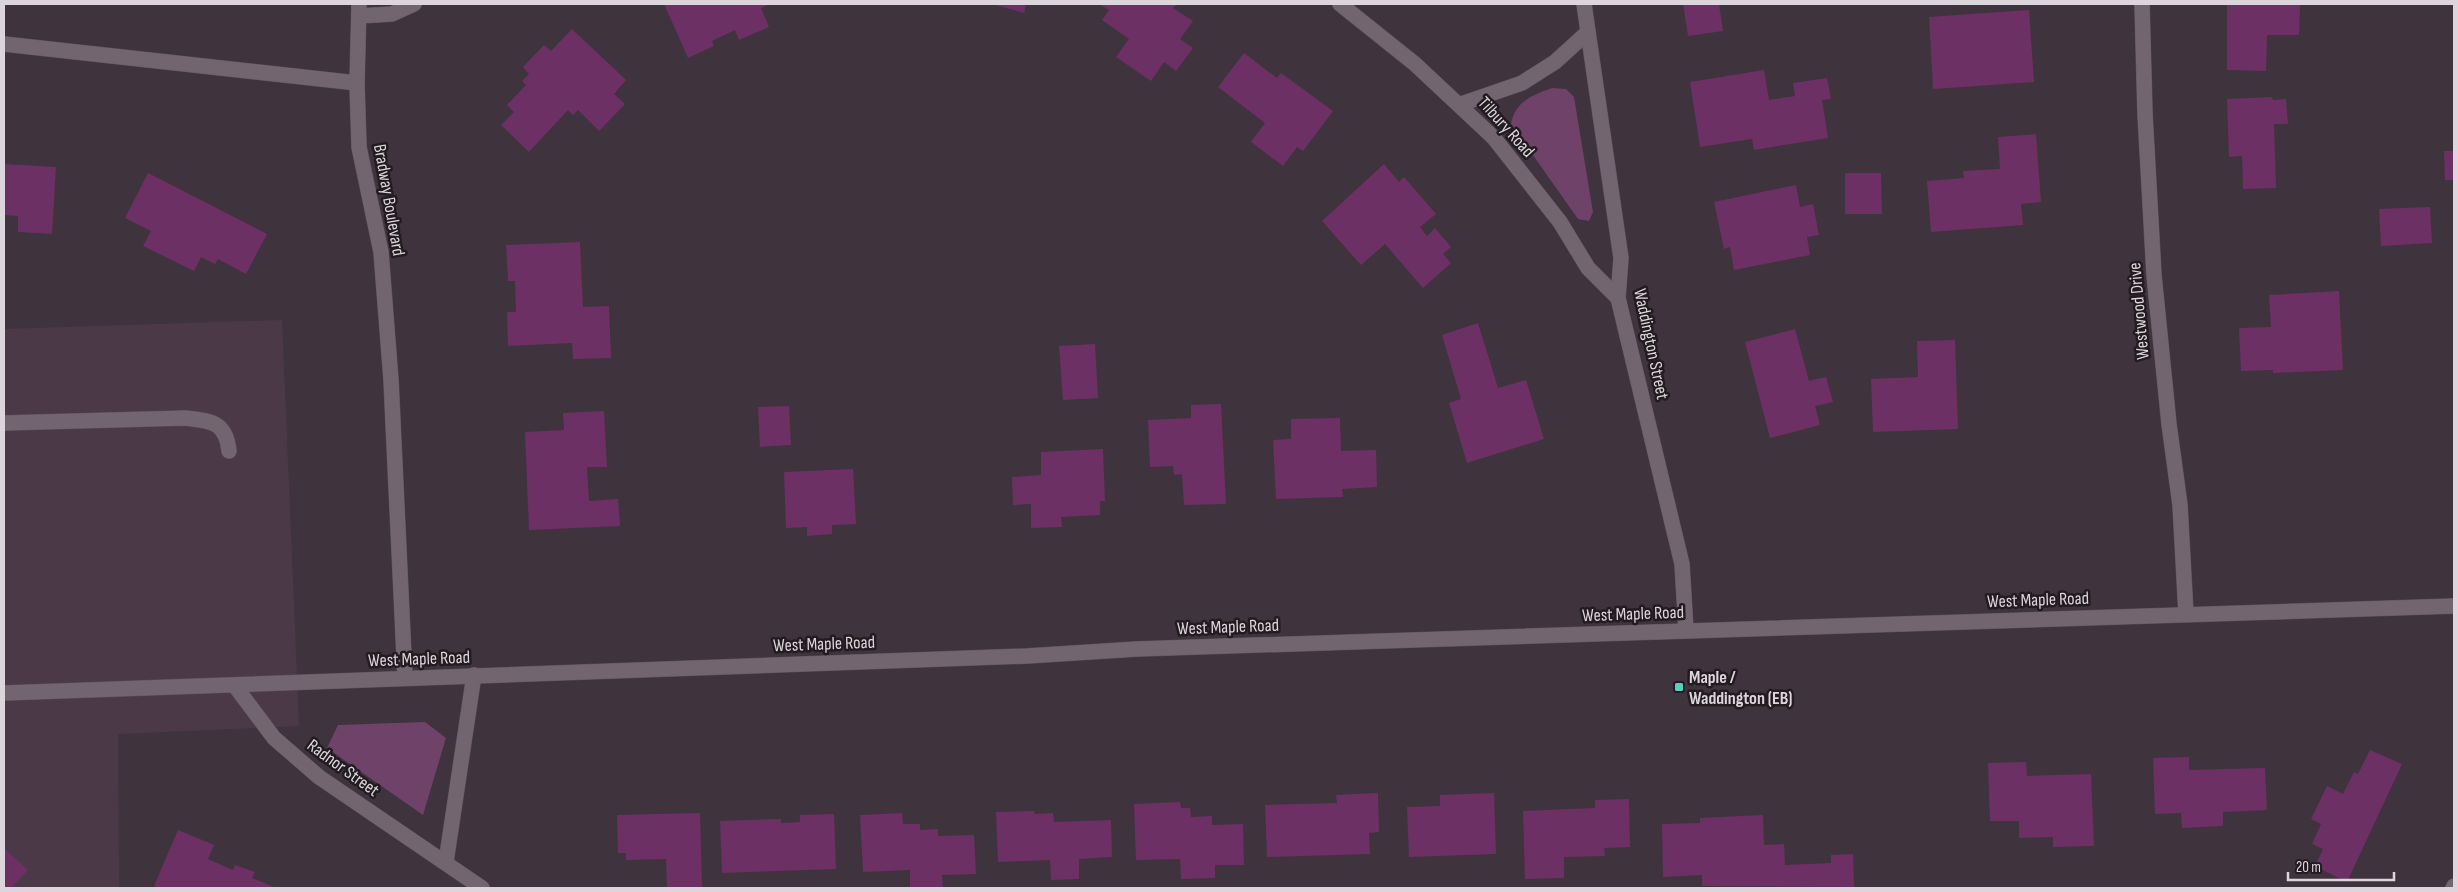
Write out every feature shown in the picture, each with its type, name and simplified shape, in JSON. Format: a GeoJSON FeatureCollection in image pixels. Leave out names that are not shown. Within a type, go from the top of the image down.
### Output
{"type":"FeatureCollection","features":[{"type":"Feature","properties":{"kind":"street"},"geometry":{"type":"LineString","coordinates":[[359,10],[392,14],[414,4]]}},
{"type":"Feature","properties":{"kind":"street","name":"Tilbury Road"},"geometry":{"type":"LineString","coordinates":[[1340,4],[1385,38],[1460,104],[1494,138],[1560,222],[1588,268],[1618,298]]}},
{"type":"Feature","properties":{"kind":"street","name":"Waddington Street"},"geometry":{"type":"LineString","coordinates":[[1584,4],[1621,258],[1618,298],[1682,564],[1686,630]]}},
{"type":"Feature","properties":{"kind":"street","name":"Westwood Drive"},"geometry":{"type":"LineString","coordinates":[[2142,4],[2145,114],[2154,275],[2169,424],[2180,505],[2186,614]]}},
{"type":"Feature","properties":{"kind":"street","name":"Bradway Boulevard"},"geometry":{"type":"LineString","coordinates":[[359,10],[357,83],[359,147],[382,261],[392,380],[405,678]]}},
{"type":"Feature","properties":{"kind":"street"},"geometry":{"type":"LineString","coordinates":[[1460,104],[1522,83],[1555,62],[1588,32]]}},
{"type":"Feature","properties":{"kind":"street"},"geometry":{"type":"LineString","coordinates":[[4,44],[357,83]]}},
{"type":"Feature","properties":{"kind":"street"},"geometry":{"type":"LineString","coordinates":[[4,423],[186,418],[205,420],[224,430],[228,438],[229,451]]}},
{"type":"Feature","properties":{"kind":"street","name":"West Maple Road"},"geometry":{"type":"LineString","coordinates":[[4,693],[235,686],[474,675],[1686,630],[2454,606]]}},
{"type":"Feature","properties":{"kind":"street"},"geometry":{"type":"LineString","coordinates":[[446,862],[474,675]]}},
{"type":"Feature","properties":{"kind":"street","name":"Radnor Street"},"geometry":{"type":"LineString","coordinates":[[235,686],[274,738],[319,777],[482,888]]}},
{"type":"Feature","properties":{"kind":"shaded area"},"geometry":{"type":"Polygon","coordinates":[[[1552,88],[1566,89],[1574,97],[1593,212],[1589,221],[1578,219],[1511,124],[1516,110],[1521,104],[1532,96],[1552,88]]]}},
{"type":"Feature","properties":{"kind":"shaded area"},"geometry":{"type":"Polygon","coordinates":[[[282,320],[299,726],[118,734],[119,888],[4,888],[4,329],[282,320]]]}},
{"type":"Feature","properties":{"kind":"shaded area"},"geometry":{"type":"Polygon","coordinates":[[[425,722],[446,738],[423,815],[327,748],[338,725],[425,722]]]}},
{"type":"Feature","properties":{"kind":"building"},"geometry":{"type":"Polygon","coordinates":[[[664,4],[770,4],[761,8],[769,27],[739,40],[735,30],[712,41],[714,46],[688,58],[664,4]]]}},
{"type":"Feature","properties":{"kind":"building"},"geometry":{"type":"Polygon","coordinates":[[[992,4],[1026,4],[1024,13],[992,4]]]}},
{"type":"Feature","properties":{"kind":"building"},"geometry":{"type":"Polygon","coordinates":[[[1099,4],[1177,4],[1173,8],[1193,21],[1180,39],[1193,48],[1176,71],[1164,62],[1151,81],[1116,57],[1129,39],[1102,20],[1109,10],[1099,4]]]}},
{"type":"Feature","properties":{"kind":"building"},"geometry":{"type":"Polygon","coordinates":[[[1683,4],[1719,4],[1723,31],[1688,36],[1683,4]]]}},
{"type":"Feature","properties":{"kind":"building"},"geometry":{"type":"Polygon","coordinates":[[[2227,4],[2300,4],[2299,35],[2267,35],[2266,71],[2227,70],[2227,4]]]}},
{"type":"Feature","properties":{"kind":"building"},"geometry":{"type":"Polygon","coordinates":[[[2029,10],[2034,82],[1933,89],[1929,17],[2029,10]]]}},
{"type":"Feature","properties":{"kind":"building"},"geometry":{"type":"Polygon","coordinates":[[[572,29],[626,80],[614,94],[625,104],[599,131],[578,110],[573,115],[568,110],[529,152],[501,125],[514,112],[507,105],[526,85],[522,81],[529,74],[523,67],[544,45],[551,51],[572,29]]]}},
{"type":"Feature","properties":{"kind":"building"},"geometry":{"type":"Polygon","coordinates":[[[1244,53],[1277,78],[1281,73],[1333,111],[1303,151],[1297,147],[1283,166],[1251,142],[1265,123],[1218,87],[1244,53]]]}},
{"type":"Feature","properties":{"kind":"building"},"geometry":{"type":"Polygon","coordinates":[[[1764,70],[1769,100],[1795,96],[1793,83],[1827,78],[1831,99],[1822,100],[1828,138],[1754,150],[1752,139],[1700,147],[1690,82],[1764,70]]]}},
{"type":"Feature","properties":{"kind":"building"},"geometry":{"type":"Polygon","coordinates":[[[2272,97],[2273,100],[2286,99],[2288,124],[2274,124],[2276,188],[2243,189],[2242,156],[2229,157],[2227,99],[2272,97]]]}},
{"type":"Feature","properties":{"kind":"building"},"geometry":{"type":"Polygon","coordinates":[[[2036,134],[2041,202],[2021,204],[2023,225],[1931,232],[1927,181],[1964,178],[1963,171],[2000,169],[1998,137],[2036,134]]]}},
{"type":"Feature","properties":{"kind":"building"},"geometry":{"type":"Polygon","coordinates":[[[2444,151],[2454,151],[2454,180],[2445,180],[2444,151]]]}},
{"type":"Feature","properties":{"kind":"building"},"geometry":{"type":"Polygon","coordinates":[[[4,164],[56,167],[52,234],[18,232],[18,216],[4,215],[4,164]]]}},
{"type":"Feature","properties":{"kind":"building"},"geometry":{"type":"Polygon","coordinates":[[[1384,164],[1399,182],[1404,177],[1436,214],[1420,227],[1427,236],[1435,228],[1451,247],[1443,254],[1451,263],[1423,288],[1385,244],[1361,265],[1322,221],[1384,164]]]}},
{"type":"Feature","properties":{"kind":"building"},"geometry":{"type":"Polygon","coordinates":[[[148,173],[267,234],[246,274],[218,259],[215,264],[201,257],[194,271],[143,246],[151,231],[125,218],[148,173]]]}},
{"type":"Feature","properties":{"kind":"building"},"geometry":{"type":"Polygon","coordinates":[[[1845,173],[1881,173],[1882,214],[1845,214],[1845,173]]]}},
{"type":"Feature","properties":{"kind":"building"},"geometry":{"type":"Polygon","coordinates":[[[1796,185],[1800,207],[1813,204],[1819,235],[1807,237],[1810,255],[1734,270],[1730,247],[1724,249],[1714,202],[1796,185]]]}},
{"type":"Feature","properties":{"kind":"building"},"geometry":{"type":"Polygon","coordinates":[[[2430,207],[2432,243],[2381,246],[2379,209],[2430,207]]]}},
{"type":"Feature","properties":{"kind":"building"},"geometry":{"type":"Polygon","coordinates":[[[580,242],[583,307],[609,306],[611,358],[573,359],[572,343],[508,346],[507,312],[516,312],[515,281],[508,281],[506,245],[580,242]]]}},
{"type":"Feature","properties":{"kind":"building"},"geometry":{"type":"Polygon","coordinates":[[[2339,291],[2343,370],[2273,373],[2273,370],[2241,371],[2239,328],[2271,327],[2269,295],[2339,291]]]}},
{"type":"Feature","properties":{"kind":"building"},"geometry":{"type":"Polygon","coordinates":[[[1478,323],[1498,388],[1526,380],[1544,439],[1467,463],[1449,403],[1461,399],[1442,335],[1478,323]]]}},
{"type":"Feature","properties":{"kind":"building"},"geometry":{"type":"Polygon","coordinates":[[[1795,329],[1809,381],[1826,377],[1833,402],[1815,406],[1820,425],[1770,438],[1745,342],[1795,329]]]}},
{"type":"Feature","properties":{"kind":"building"},"geometry":{"type":"Polygon","coordinates":[[[1955,340],[1958,429],[1873,432],[1871,379],[1918,377],[1917,341],[1955,340]]]}},
{"type":"Feature","properties":{"kind":"building"},"geometry":{"type":"Polygon","coordinates":[[[1095,344],[1098,398],[1063,400],[1059,346],[1095,344]]]}},
{"type":"Feature","properties":{"kind":"building"},"geometry":{"type":"Polygon","coordinates":[[[1221,404],[1226,504],[1184,505],[1182,474],[1174,475],[1173,466],[1150,467],[1148,420],[1191,418],[1191,405],[1221,404]]]}},
{"type":"Feature","properties":{"kind":"building"},"geometry":{"type":"Polygon","coordinates":[[[789,406],[791,445],[760,447],[758,407],[789,406]]]}},
{"type":"Feature","properties":{"kind":"building"},"geometry":{"type":"Polygon","coordinates":[[[604,411],[607,467],[587,467],[589,501],[618,499],[620,526],[529,530],[525,432],[564,430],[563,413],[604,411]]]}},
{"type":"Feature","properties":{"kind":"building"},"geometry":{"type":"Polygon","coordinates":[[[1340,418],[1341,451],[1376,450],[1377,487],[1342,489],[1343,497],[1276,499],[1273,440],[1291,439],[1291,419],[1340,418]]]}},
{"type":"Feature","properties":{"kind":"building"},"geometry":{"type":"Polygon","coordinates":[[[1103,449],[1105,501],[1100,501],[1100,515],[1061,517],[1062,527],[1031,528],[1031,504],[1013,505],[1012,477],[1041,475],[1041,452],[1103,449]]]}},
{"type":"Feature","properties":{"kind":"building"},"geometry":{"type":"Polygon","coordinates":[[[853,469],[856,524],[832,525],[832,534],[807,536],[807,527],[786,528],[784,472],[853,469]]]}},
{"type":"Feature","properties":{"kind":"building"},"geometry":{"type":"Polygon","coordinates":[[[2370,750],[2402,764],[2347,882],[2315,866],[2323,849],[2312,844],[2321,824],[2311,819],[2327,786],[2343,794],[2354,772],[2358,774],[2370,750]]]}},
{"type":"Feature","properties":{"kind":"building"},"geometry":{"type":"Polygon","coordinates":[[[2189,757],[2189,770],[2265,768],[2267,810],[2223,812],[2223,826],[2182,828],[2181,813],[2155,814],[2153,758],[2189,757]]]}},
{"type":"Feature","properties":{"kind":"building"},"geometry":{"type":"Polygon","coordinates":[[[2026,762],[2027,776],[2091,774],[2094,846],[2053,847],[2053,837],[2019,838],[2019,821],[1990,821],[1988,763],[2026,762]]]}},
{"type":"Feature","properties":{"kind":"building"},"geometry":{"type":"Polygon","coordinates":[[[1378,793],[1379,832],[1369,833],[1370,854],[1267,857],[1265,805],[1337,803],[1336,795],[1378,793]]]}},
{"type":"Feature","properties":{"kind":"building"},"geometry":{"type":"Polygon","coordinates":[[[1494,793],[1496,854],[1409,857],[1407,807],[1440,806],[1440,795],[1494,793]]]}},
{"type":"Feature","properties":{"kind":"building"},"geometry":{"type":"Polygon","coordinates":[[[1629,799],[1630,847],[1604,848],[1605,856],[1564,857],[1564,878],[1525,879],[1523,811],[1595,808],[1595,800],[1629,799]]]}},
{"type":"Feature","properties":{"kind":"building"},"geometry":{"type":"Polygon","coordinates":[[[1180,802],[1181,808],[1190,808],[1191,817],[1212,816],[1212,825],[1243,824],[1244,865],[1215,865],[1215,878],[1181,879],[1180,859],[1136,860],[1134,804],[1180,802]]]}},
{"type":"Feature","properties":{"kind":"building"},"geometry":{"type":"Polygon","coordinates":[[[1034,811],[1035,814],[1053,813],[1054,822],[1111,820],[1112,857],[1079,859],[1079,879],[1051,880],[1050,860],[998,862],[996,812],[1034,811]]]}},
{"type":"Feature","properties":{"kind":"building"},"geometry":{"type":"Polygon","coordinates":[[[700,813],[702,888],[667,888],[666,859],[626,860],[626,853],[618,853],[617,815],[700,813]]]}},
{"type":"Feature","properties":{"kind":"building"},"geometry":{"type":"Polygon","coordinates":[[[902,813],[903,824],[920,824],[920,830],[938,829],[938,836],[974,835],[976,874],[942,875],[943,888],[910,888],[910,870],[863,872],[860,815],[902,813]]]}},
{"type":"Feature","properties":{"kind":"building"},"geometry":{"type":"Polygon","coordinates":[[[834,814],[836,869],[722,873],[720,821],[781,819],[781,823],[800,822],[800,815],[834,814]]]}},
{"type":"Feature","properties":{"kind":"building"},"geometry":{"type":"Polygon","coordinates":[[[1763,815],[1764,845],[1784,844],[1785,865],[1831,863],[1831,855],[1853,854],[1854,887],[1702,886],[1702,875],[1663,877],[1662,824],[1700,823],[1700,818],[1763,815]]]}},
{"type":"Feature","properties":{"kind":"building"},"geometry":{"type":"Polygon","coordinates":[[[178,830],[214,845],[208,859],[233,870],[235,865],[255,872],[252,878],[276,888],[159,888],[154,886],[178,830]]]}},
{"type":"Feature","properties":{"kind":"building"},"geometry":{"type":"Polygon","coordinates":[[[4,848],[28,870],[11,888],[4,888],[4,848]]]}},
{"type":"Feature","properties":{"kind":"place","name":"Maple / Waddington (EB)"},"geometry":{"type":"Point","coordinates":[1679,687]}}]}
